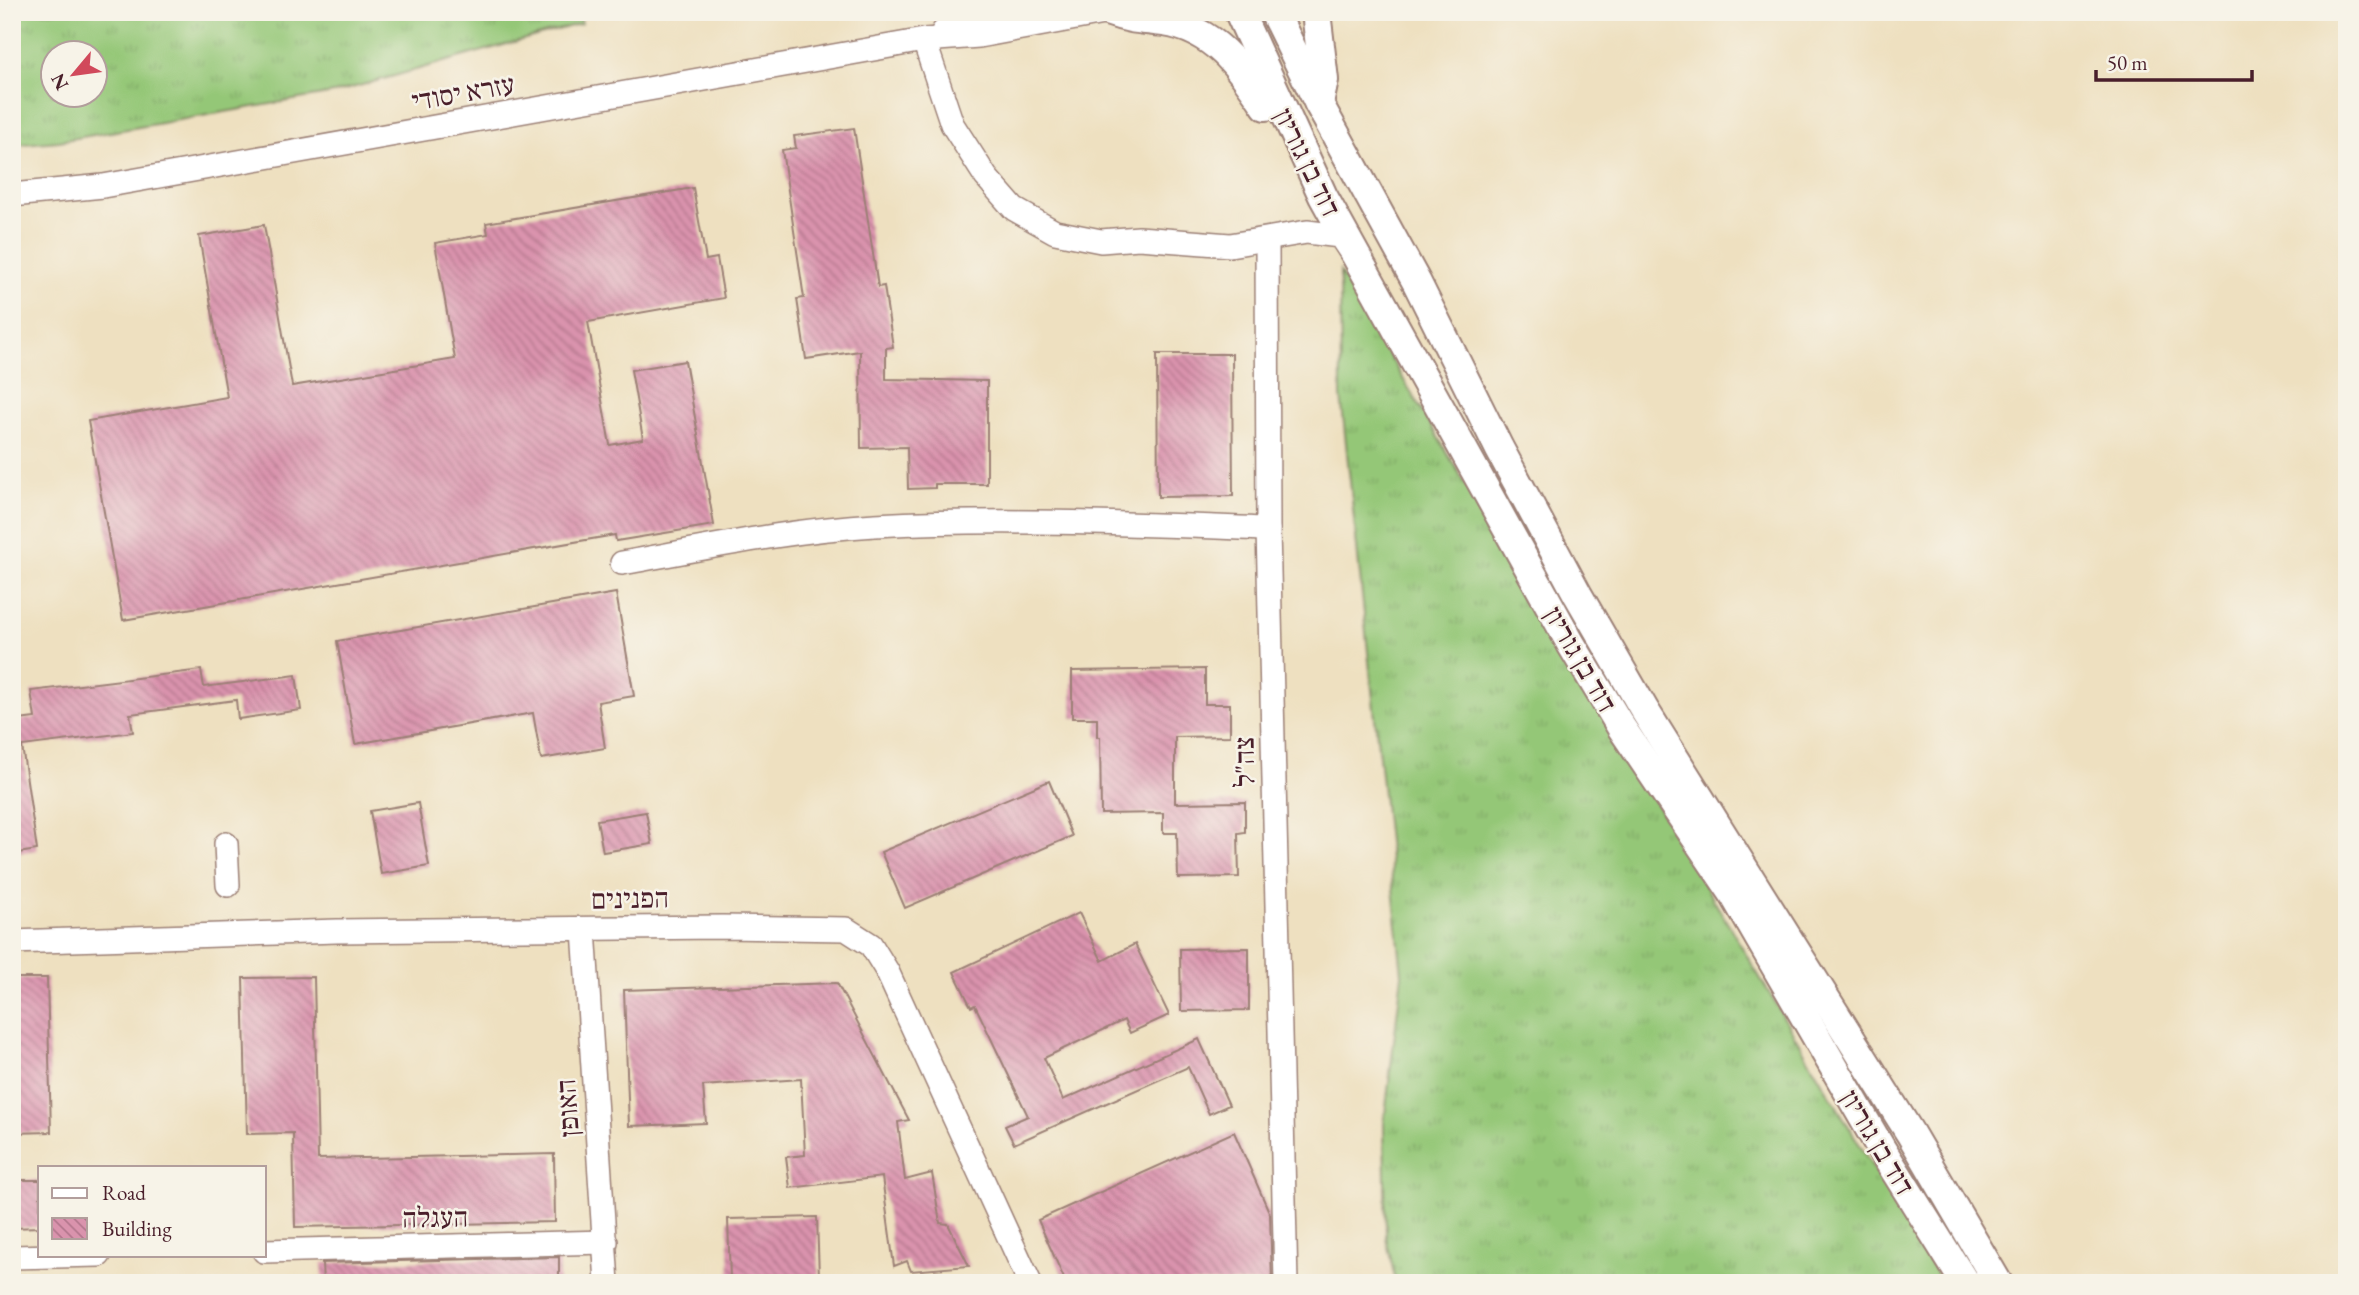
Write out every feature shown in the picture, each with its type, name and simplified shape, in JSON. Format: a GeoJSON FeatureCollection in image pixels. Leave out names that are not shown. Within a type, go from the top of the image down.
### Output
{"type":"FeatureCollection","features":[{"type":"Feature","properties":{"kind":"main road"},"geometry":{"type":"LineString","coordinates":[[1109,12],[1133,20],[1165,22],[1207,37],[1221,47],[1242,70],[1270,112],[1299,147]]}},
{"type":"Feature","properties":{"kind":"main road","name":"דוד בן גוריון"},"geometry":{"type":"LineString","coordinates":[[1238,12],[1322,196],[1571,645],[1621,727],[1733,893],[1882,1150],[1965,1283]]}},
{"type":"Feature","properties":{"kind":"main road","name":"דוד בן גוריון"},"geometry":{"type":"LineString","coordinates":[[1274,12],[1319,104],[1417,283],[1499,448],[1578,596],[1645,711],[1910,1133],[1998,1283]]}},
{"type":"Feature","properties":{"kind":"main road"},"geometry":{"type":"LineString","coordinates":[[1315,12],[1324,80],[1319,104]]}},
{"type":"Feature","properties":{"kind":"street","name":"עזרא יסודי"},"geometry":{"type":"LineString","coordinates":[[924,40],[982,16],[1000,12]]}},
{"type":"Feature","properties":{"kind":"street","name":"עזרא יסודי"},"geometry":{"type":"LineString","coordinates":[[12,195],[103,186],[924,40],[979,36],[1109,12]]}},
{"type":"Feature","properties":{"kind":"street"},"geometry":{"type":"LineString","coordinates":[[924,40],[952,124],[986,177],[1014,209],[1055,232],[1101,241],[1139,238],[1230,245],[1267,241],[1307,232],[1340,236],[1362,267]]}},
{"type":"Feature","properties":{"kind":"street","name":"צה\"ל"},"geometry":{"type":"LineString","coordinates":[[1267,241],[1268,529],[1286,1283]]}},
{"type":"Feature","properties":{"kind":"street"},"geometry":{"type":"LineString","coordinates":[[622,563],[787,533],[875,525],[1071,522],[1268,529]]}},
{"type":"Feature","properties":{"kind":"street"},"geometry":{"type":"LineString","coordinates":[[226,844],[228,885]]}},
{"type":"Feature","properties":{"kind":"street","name":"הפנינים"},"geometry":{"type":"LineString","coordinates":[[12,942],[337,931],[722,927],[846,929],[871,945],[907,1011],[1030,1283]]}},
{"type":"Feature","properties":{"kind":"street","name":"האופן"},"geometry":{"type":"LineString","coordinates":[[583,929],[607,1283]]}},
{"type":"Feature","properties":{"kind":"street","name":"העגלה"},"geometry":{"type":"LineString","coordinates":[[266,1251],[606,1242]]}},
{"type":"Feature","properties":{"kind":"street"},"geometry":{"type":"LineString","coordinates":[[12,1257],[56,1256]]}},
{"type":"Feature","properties":{"kind":"green space"},"geometry":{"type":"Polygon","coordinates":[[[12,12],[578,12],[582,23],[334,93],[59,141],[12,145],[12,12]]]}},
{"type":"Feature","properties":{"kind":"green space"},"geometry":{"type":"Polygon","coordinates":[[[1340,272],[1942,1283],[1396,1283],[1386,1237],[1384,1124],[1402,974],[1341,396],[1340,272]]]}},
{"type":"Feature","properties":{"kind":"building"},"geometry":{"type":"Polygon","coordinates":[[[854,128],[878,287],[884,286],[893,347],[886,348],[886,379],[987,381],[987,484],[935,484],[935,488],[908,489],[907,447],[861,448],[860,351],[806,359],[797,299],[804,298],[782,150],[796,148],[794,136],[854,128]]]}},
{"type":"Feature","properties":{"kind":"building"},"geometry":{"type":"Polygon","coordinates":[[[693,188],[706,260],[717,258],[724,298],[588,322],[610,445],[643,439],[631,370],[685,361],[714,525],[616,541],[615,535],[123,620],[88,421],[227,397],[199,236],[264,225],[292,386],[455,359],[435,243],[488,234],[486,223],[693,188]]]}},
{"type":"Feature","properties":{"kind":"building"},"geometry":{"type":"Polygon","coordinates":[[[1157,354],[1232,354],[1233,496],[1158,497],[1157,354]]]}},
{"type":"Feature","properties":{"kind":"building"},"geometry":{"type":"Polygon","coordinates":[[[616,593],[634,696],[598,702],[605,748],[541,759],[533,713],[355,744],[337,641],[616,593]]]}},
{"type":"Feature","properties":{"kind":"building"},"geometry":{"type":"Polygon","coordinates":[[[1205,669],[1205,704],[1230,704],[1230,736],[1175,737],[1175,803],[1245,802],[1245,832],[1238,833],[1239,877],[1178,878],[1177,833],[1163,833],[1163,813],[1101,814],[1100,737],[1097,737],[1097,718],[1072,718],[1072,671],[1205,669]]]}},
{"type":"Feature","properties":{"kind":"building"},"geometry":{"type":"Polygon","coordinates":[[[201,670],[204,687],[296,675],[301,710],[238,719],[236,700],[130,714],[133,732],[22,746],[37,850],[12,854],[12,721],[35,718],[31,691],[201,670]]]}},
{"type":"Feature","properties":{"kind":"building"},"geometry":{"type":"Polygon","coordinates":[[[1049,781],[1072,836],[905,908],[881,852],[1049,781]]]}},
{"type":"Feature","properties":{"kind":"building"},"geometry":{"type":"Polygon","coordinates":[[[418,803],[429,866],[381,874],[370,811],[418,803]]]}},
{"type":"Feature","properties":{"kind":"building"},"geometry":{"type":"Polygon","coordinates":[[[646,812],[652,844],[603,852],[597,820],[646,812]]]}},
{"type":"Feature","properties":{"kind":"building"},"geometry":{"type":"Polygon","coordinates":[[[1079,913],[1102,961],[1135,944],[1169,1015],[1130,1033],[1124,1020],[1044,1058],[1063,1100],[1199,1039],[1229,1105],[1209,1114],[1188,1067],[1014,1144],[1005,1126],[1028,1116],[975,1005],[971,1007],[954,972],[1079,913]]]}},
{"type":"Feature","properties":{"kind":"building"},"geometry":{"type":"Polygon","coordinates":[[[1249,948],[1249,1010],[1181,1011],[1180,949],[1249,948]]]}},
{"type":"Feature","properties":{"kind":"building"},"geometry":{"type":"Polygon","coordinates":[[[314,977],[318,1159],[554,1154],[555,1222],[295,1227],[293,1133],[247,1134],[243,978],[314,977]]]}},
{"type":"Feature","properties":{"kind":"building"},"geometry":{"type":"Polygon","coordinates":[[[12,978],[47,978],[51,1132],[12,1133],[12,978]]]}},
{"type":"Feature","properties":{"kind":"building"},"geometry":{"type":"Polygon","coordinates":[[[837,983],[909,1120],[898,1122],[905,1180],[932,1173],[940,1223],[948,1224],[969,1266],[911,1271],[907,1261],[894,1266],[882,1177],[790,1188],[786,1157],[805,1155],[801,1079],[703,1086],[706,1123],[629,1126],[624,990],[837,983]]]}},
{"type":"Feature","properties":{"kind":"building"},"geometry":{"type":"Polygon","coordinates":[[[1234,1132],[1270,1214],[1272,1283],[1066,1283],[1038,1220],[1234,1132]]]}},
{"type":"Feature","properties":{"kind":"building"},"geometry":{"type":"Polygon","coordinates":[[[12,1180],[38,1180],[38,1227],[12,1228],[12,1180]]]}},
{"type":"Feature","properties":{"kind":"building"},"geometry":{"type":"Polygon","coordinates":[[[817,1217],[819,1277],[730,1279],[728,1219],[817,1217]]]}},
{"type":"Feature","properties":{"kind":"building"},"geometry":{"type":"Polygon","coordinates":[[[559,1257],[559,1283],[323,1283],[322,1263],[559,1257]]]}}]}
